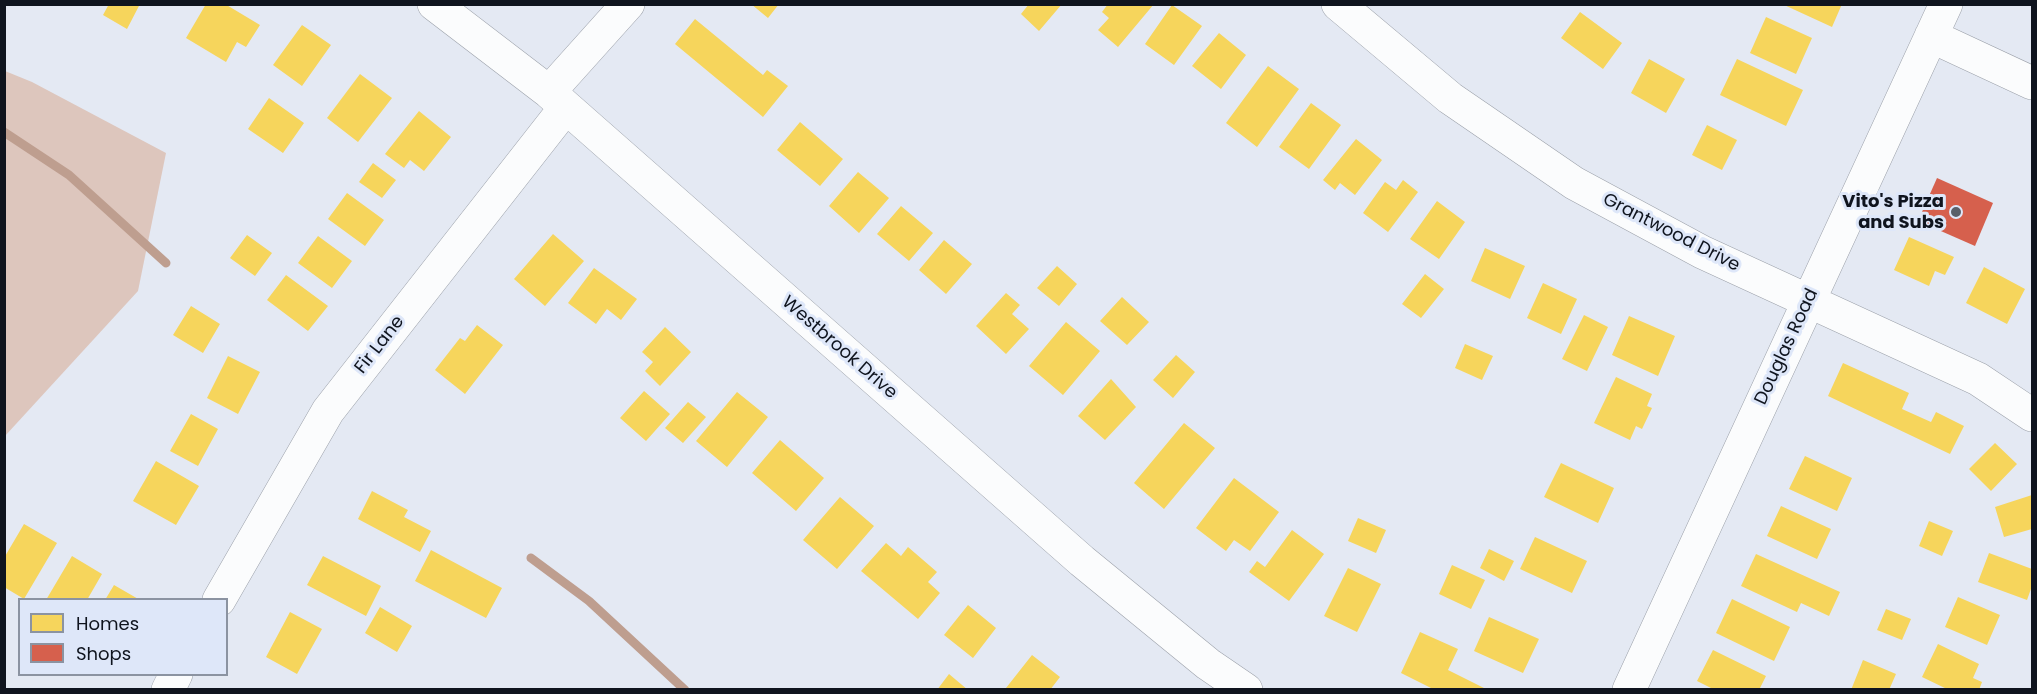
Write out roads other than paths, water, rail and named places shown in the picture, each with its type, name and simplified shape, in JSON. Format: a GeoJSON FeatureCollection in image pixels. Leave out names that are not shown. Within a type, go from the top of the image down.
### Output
{"type":"FeatureCollection","features":[{"type":"Feature","properties":{"kind":"street","name":"Westbrook Drive"},"geometry":{"type":"LineString","coordinates":[[434,4],[557,100],[1082,561],[1208,663],[1246,690]]}},
{"type":"Feature","properties":{"kind":"street","name":"Fir Lane"},"geometry":{"type":"LineString","coordinates":[[220,598],[328,411],[628,4]]}},
{"type":"Feature","properties":{"kind":"street","name":"Douglas Road"},"geometry":{"type":"LineString","coordinates":[[1629,690],[1946,4]]}},
{"type":"Feature","properties":{"kind":"street","name":"Grantwood Drive"},"geometry":{"type":"LineString","coordinates":[[1350,11],[1450,98],[1574,183],[1702,252],[1978,379],[2032,415]]}},
{"type":"Feature","properties":{"kind":"street"},"geometry":{"type":"LineString","coordinates":[[1931,36],[2032,83]]}},
{"type":"Feature","properties":{"kind":"street"},"geometry":{"type":"LineString","coordinates":[[168,690],[175,676]]}},
{"type":"Feature","properties":{"kind":"waterway"},"geometry":{"type":"LineString","coordinates":[[4,132],[69,175],[166,263]]}},
{"type":"Feature","properties":{"kind":"waterway"},"geometry":{"type":"LineString","coordinates":[[531,558],[589,601],[685,690]]}},
{"type":"Feature","properties":{"kind":"place","name":"Vito's Pizza and Subs"},"geometry":{"type":"Point","coordinates":[1956,212]}}]}
